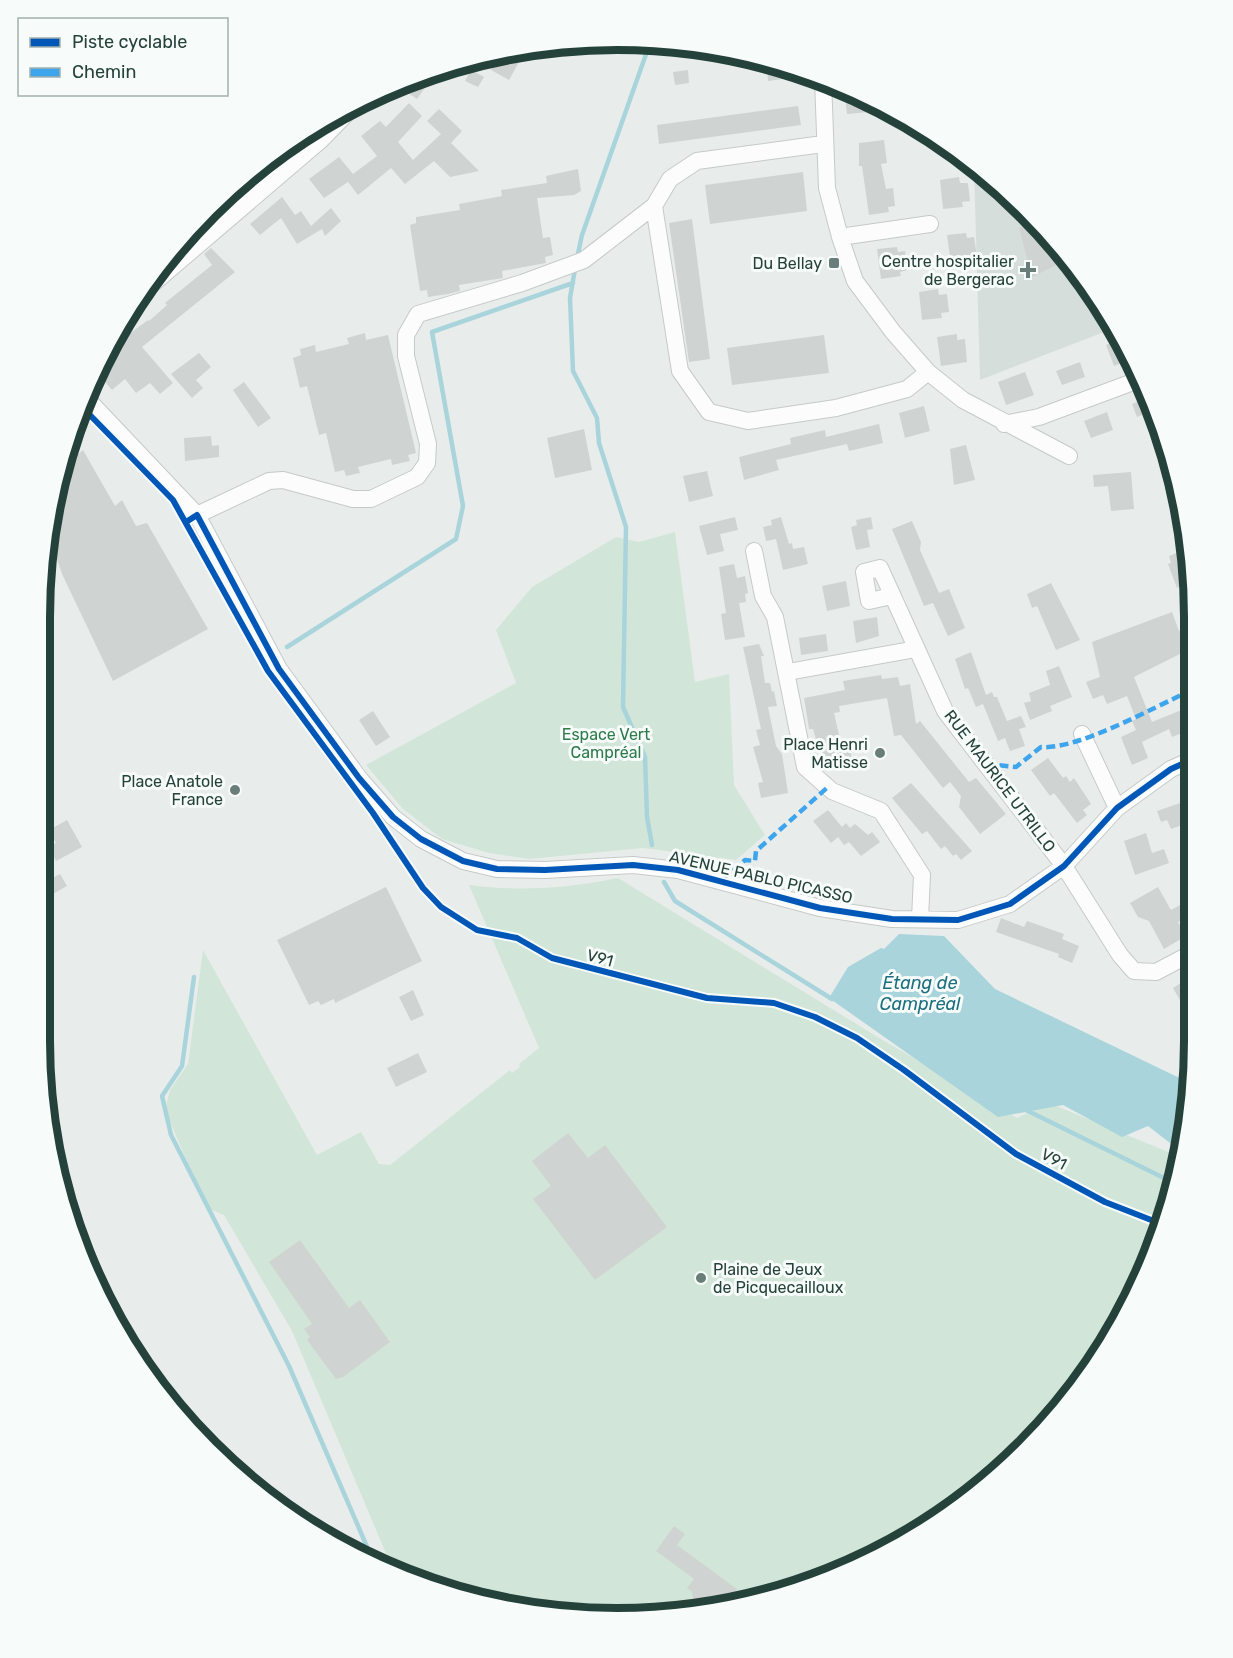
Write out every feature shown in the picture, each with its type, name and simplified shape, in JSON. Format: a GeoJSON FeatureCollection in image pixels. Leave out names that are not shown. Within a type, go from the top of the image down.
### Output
{"type":"FeatureCollection","features":[{"type":"Feature","properties":{"kind":"street"},"geometry":{"type":"LineString","coordinates":[[823,89],[823,144],[827,188],[855,281],[928,372],[963,400],[1004,424],[1070,456]]}},
{"type":"Feature","properties":{"kind":"street"},"geometry":{"type":"LineString","coordinates":[[166,273],[321,140],[338,122]]}},
{"type":"Feature","properties":{"kind":"street"},"geometry":{"type":"LineString","coordinates":[[197,515],[269,481],[283,480],[353,499],[371,499],[417,477],[427,463],[428,444],[406,356],[406,334],[418,315],[584,261],[654,206],[670,179],[697,161],[823,144]]}},
{"type":"Feature","properties":{"kind":"street"},"geometry":{"type":"LineString","coordinates":[[654,206],[680,371],[709,412],[748,421],[836,408],[907,389],[928,372]]}},
{"type":"Feature","properties":{"kind":"street"},"geometry":{"type":"LineString","coordinates":[[840,237],[930,224]]}},
{"type":"Feature","properties":{"kind":"street"},"geometry":{"type":"LineString","coordinates":[[1004,424],[1039,417],[1132,382]]}},
{"type":"Feature","properties":{"kind":"street","name":"AVENUE PABLO PICASSO"},"geometry":{"type":"LineString","coordinates":[[92,404],[197,515],[279,669],[359,778],[393,818],[421,839],[463,861],[497,869],[545,870],[633,865],[678,870],[820,908],[892,919],[958,920],[1010,904],[1064,866],[1117,808],[1171,769],[1184,763]]}},
{"type":"Feature","properties":{"kind":"street"},"geometry":{"type":"LineString","coordinates":[[754,551],[763,596],[775,617],[788,672],[805,767],[832,791],[881,811],[922,875],[920,919]]}},
{"type":"Feature","properties":{"kind":"street","name":"RUE MAURICE UTRILLO"},"geometry":{"type":"LineString","coordinates":[[892,596],[945,711],[1064,866],[1120,955],[1134,970],[1156,972],[1184,957]]}},
{"type":"Feature","properties":{"kind":"street"},"geometry":{"type":"LineString","coordinates":[[788,672],[916,649]]}},
{"type":"Feature","properties":{"kind":"street"},"geometry":{"type":"LineString","coordinates":[[1082,734],[1117,808]]}},
{"type":"Feature","properties":{"kind":"shaded area","name":"Centre hospitalier de Bergerac"},"geometry":{"type":"Polygon","coordinates":[[[974,177],[1043,243],[1088,301],[1107,331],[980,380],[974,177]]]}},
{"type":"Feature","properties":{"kind":"green space"},"geometry":{"type":"Polygon","coordinates":[[[306,142],[213,219],[243,190],[306,142]]]}},
{"type":"Feature","properties":{"kind":"green space","name":"Espace Vert Campréal"},"geometry":{"type":"Polygon","coordinates":[[[675,532],[695,682],[729,674],[734,785],[765,835],[736,860],[643,848],[529,859],[489,853],[442,839],[403,809],[366,765],[516,683],[496,630],[532,587],[616,537],[639,542],[675,532]]]}},
{"type":"Feature","properties":{"kind":"green space","name":"Plaine de Jeux de Picquecailloux"},"geometry":{"type":"Polygon","coordinates":[[[618,878],[881,1039],[1017,1118],[1049,1103],[1173,1154],[1153,1224],[1125,1292],[1108,1325],[1066,1387],[1017,1442],[962,1491],[900,1533],[867,1550],[799,1578],[727,1598],[654,1607],[616,1608],[542,1604],[470,1589],[389,1560],[292,1331],[224,1215],[207,1208],[165,1110],[170,1090],[188,1064],[203,950],[317,1155],[361,1132],[379,1164],[390,1165],[510,1070],[512,1073],[520,1067],[519,1064],[539,1048],[469,885],[544,888],[618,878]]]}},
{"type":"Feature","properties":{"kind":"water","name":"Étang de Campréal"},"geometry":{"type":"Polygon","coordinates":[[[899,934],[944,936],[995,989],[1182,1079],[1174,1146],[1148,1126],[1122,1137],[1063,1105],[998,1117],[829,998],[848,967],[881,948],[884,949],[899,934]]]}},
{"type":"Feature","properties":{"kind":"building"},"geometry":{"type":"Polygon","coordinates":[[[513,59],[519,62],[509,80],[491,70],[495,63],[513,59]]]}},
{"type":"Feature","properties":{"kind":"building"},"geometry":{"type":"Polygon","coordinates":[[[471,70],[484,77],[478,87],[465,81],[471,70]]]}},
{"type":"Feature","properties":{"kind":"building"},"geometry":{"type":"Polygon","coordinates":[[[688,70],[689,83],[675,85],[673,72],[688,70]]]}},
{"type":"Feature","properties":{"kind":"building"},"geometry":{"type":"Polygon","coordinates":[[[767,70],[792,78],[768,81],[767,70]]]}},
{"type":"Feature","properties":{"kind":"building"},"geometry":{"type":"Polygon","coordinates":[[[425,84],[427,85],[417,99],[405,91],[425,84]]]}},
{"type":"Feature","properties":{"kind":"building"},"geometry":{"type":"Polygon","coordinates":[[[845,98],[874,112],[847,114],[845,98]]]}},
{"type":"Feature","properties":{"kind":"building"},"geometry":{"type":"Polygon","coordinates":[[[409,103],[422,116],[398,142],[413,160],[441,134],[427,121],[439,109],[462,131],[451,143],[479,171],[450,177],[434,161],[405,184],[391,168],[358,195],[348,182],[324,198],[309,179],[339,157],[353,174],[377,156],[361,136],[380,121],[386,127],[409,103]]]}},
{"type":"Feature","properties":{"kind":"building"},"geometry":{"type":"Polygon","coordinates":[[[798,106],[801,125],[659,144],[657,125],[798,106]]]}},
{"type":"Feature","properties":{"kind":"building"},"geometry":{"type":"Polygon","coordinates":[[[884,140],[887,163],[881,164],[886,189],[893,188],[895,206],[888,207],[889,212],[869,215],[862,166],[859,166],[859,143],[884,140]]]}},
{"type":"Feature","properties":{"kind":"building"},"geometry":{"type":"Polygon","coordinates":[[[578,169],[581,191],[574,195],[537,198],[543,238],[550,237],[553,255],[545,257],[546,263],[502,271],[503,278],[459,285],[460,291],[448,294],[428,297],[427,290],[420,291],[410,225],[416,223],[416,217],[460,210],[459,204],[502,196],[501,190],[547,183],[546,176],[578,169]]]}},
{"type":"Feature","properties":{"kind":"building"},"geometry":{"type":"Polygon","coordinates":[[[803,172],[807,211],[710,224],[705,185],[803,172]]]}},
{"type":"Feature","properties":{"kind":"building"},"geometry":{"type":"Polygon","coordinates":[[[959,177],[960,183],[968,183],[970,201],[962,202],[963,207],[943,209],[940,180],[959,177]]]}},
{"type":"Feature","properties":{"kind":"building"},"geometry":{"type":"Polygon","coordinates":[[[282,197],[295,215],[301,211],[311,226],[331,208],[341,221],[325,236],[322,229],[297,244],[281,218],[260,235],[250,224],[282,197]]]}},
{"type":"Feature","properties":{"kind":"building"},"geometry":{"type":"Polygon","coordinates":[[[692,219],[710,359],[689,362],[669,223],[692,219]]]}},
{"type":"Feature","properties":{"kind":"building"},"geometry":{"type":"Polygon","coordinates":[[[1026,225],[1060,263],[1032,277],[1019,228],[1026,225]]]}},
{"type":"Feature","properties":{"kind":"building"},"geometry":{"type":"Polygon","coordinates":[[[966,233],[967,238],[974,237],[977,256],[969,257],[970,263],[951,265],[947,235],[966,233]]]}},
{"type":"Feature","properties":{"kind":"building"},"geometry":{"type":"Polygon","coordinates":[[[897,247],[898,252],[905,251],[907,270],[900,272],[901,276],[881,279],[877,249],[897,247]]]}},
{"type":"Feature","properties":{"kind":"building"},"geometry":{"type":"Polygon","coordinates":[[[211,248],[235,272],[142,347],[173,383],[160,394],[150,383],[136,393],[125,379],[112,390],[102,379],[123,341],[122,340],[149,321],[167,305],[165,303],[212,265],[204,254],[211,248]]]}},
{"type":"Feature","properties":{"kind":"building"},"geometry":{"type":"Polygon","coordinates":[[[938,289],[939,295],[947,294],[949,312],[941,313],[942,318],[922,320],[919,292],[938,289]]]}},
{"type":"Feature","properties":{"kind":"building"},"geometry":{"type":"Polygon","coordinates":[[[365,333],[366,340],[388,335],[416,453],[408,455],[410,461],[392,465],[391,459],[358,467],[360,473],[346,476],[344,470],[335,472],[326,433],[319,435],[307,386],[300,388],[293,358],[301,355],[300,349],[315,345],[316,352],[349,344],[347,338],[365,333]]]}},
{"type":"Feature","properties":{"kind":"building"},"geometry":{"type":"Polygon","coordinates":[[[957,334],[957,340],[965,339],[967,362],[941,366],[937,337],[957,334]]]}},
{"type":"Feature","properties":{"kind":"building"},"geometry":{"type":"Polygon","coordinates":[[[824,335],[829,373],[732,385],[727,348],[824,335]]]}},
{"type":"Feature","properties":{"kind":"building"},"geometry":{"type":"Polygon","coordinates":[[[1113,342],[1123,362],[1114,366],[1106,345],[1113,342]]]}},
{"type":"Feature","properties":{"kind":"building"},"geometry":{"type":"Polygon","coordinates":[[[199,353],[211,367],[196,380],[203,388],[192,398],[171,374],[199,353]]]}},
{"type":"Feature","properties":{"kind":"building"},"geometry":{"type":"Polygon","coordinates":[[[1080,362],[1085,377],[1062,385],[1056,371],[1080,362]]]}},
{"type":"Feature","properties":{"kind":"building"},"geometry":{"type":"Polygon","coordinates":[[[1025,372],[1034,395],[1006,405],[998,382],[1025,372]]]}},
{"type":"Feature","properties":{"kind":"building"},"geometry":{"type":"Polygon","coordinates":[[[244,382],[271,418],[258,427],[233,390],[244,382]]]}},
{"type":"Feature","properties":{"kind":"building"},"geometry":{"type":"Polygon","coordinates":[[[1140,401],[1145,414],[1137,417],[1132,404],[1140,401]]]}},
{"type":"Feature","properties":{"kind":"building"},"geometry":{"type":"Polygon","coordinates":[[[924,406],[930,431],[905,438],[899,413],[924,406]]]}},
{"type":"Feature","properties":{"kind":"building"},"geometry":{"type":"Polygon","coordinates":[[[1107,412],[1113,430],[1091,438],[1084,421],[1107,412]]]}},
{"type":"Feature","properties":{"kind":"building"},"geometry":{"type":"Polygon","coordinates":[[[879,424],[883,443],[849,451],[847,444],[776,460],[779,470],[744,480],[739,457],[791,444],[790,438],[825,430],[826,437],[879,424]]]}},
{"type":"Feature","properties":{"kind":"building"},"geometry":{"type":"Polygon","coordinates":[[[584,429],[592,470],[555,478],[547,438],[584,429]]]}},
{"type":"Feature","properties":{"kind":"building"},"geometry":{"type":"Polygon","coordinates":[[[211,436],[212,446],[219,445],[219,457],[185,461],[184,438],[211,436]]]}},
{"type":"Feature","properties":{"kind":"building"},"geometry":{"type":"Polygon","coordinates":[[[966,445],[975,480],[954,485],[950,449],[966,445]]]}},
{"type":"Feature","properties":{"kind":"building"},"geometry":{"type":"Polygon","coordinates":[[[83,450],[115,506],[122,500],[136,526],[147,523],[208,629],[113,681],[62,574],[53,549],[60,506],[72,459],[83,450]]]}},
{"type":"Feature","properties":{"kind":"building"},"geometry":{"type":"Polygon","coordinates":[[[707,471],[713,496],[689,502],[683,476],[707,471]]]}},
{"type":"Feature","properties":{"kind":"building"},"geometry":{"type":"Polygon","coordinates":[[[1131,472],[1134,509],[1111,511],[1108,486],[1094,487],[1093,475],[1131,472]]]}},
{"type":"Feature","properties":{"kind":"building"},"geometry":{"type":"Polygon","coordinates":[[[735,517],[738,530],[720,534],[724,551],[707,555],[699,526],[735,517]]]}},
{"type":"Feature","properties":{"kind":"building"},"geometry":{"type":"Polygon","coordinates":[[[781,517],[789,544],[792,543],[793,549],[804,547],[808,564],[783,570],[776,539],[766,541],[763,527],[772,525],[771,520],[781,517]]]}},
{"type":"Feature","properties":{"kind":"building"},"geometry":{"type":"Polygon","coordinates":[[[871,517],[873,529],[867,530],[870,547],[856,550],[851,527],[857,525],[856,520],[871,517]]]}},
{"type":"Feature","properties":{"kind":"building"},"geometry":{"type":"Polygon","coordinates":[[[912,521],[921,542],[920,550],[939,593],[949,589],[965,628],[948,636],[933,603],[924,606],[892,529],[912,521]]]}},
{"type":"Feature","properties":{"kind":"building"},"geometry":{"type":"Polygon","coordinates":[[[1180,552],[1182,586],[1177,588],[1168,564],[1171,563],[1169,556],[1180,552]]]}},
{"type":"Feature","properties":{"kind":"building"},"geometry":{"type":"Polygon","coordinates":[[[734,564],[737,578],[745,576],[748,593],[745,594],[746,602],[739,603],[745,637],[725,640],[721,614],[726,613],[719,567],[734,564]]]}},
{"type":"Feature","properties":{"kind":"building"},"geometry":{"type":"Polygon","coordinates":[[[846,581],[850,606],[827,611],[822,586],[846,581]]]}},
{"type":"Feature","properties":{"kind":"building"},"geometry":{"type":"Polygon","coordinates":[[[1051,583],[1080,640],[1056,650],[1037,606],[1032,608],[1027,594],[1051,583]]]}},
{"type":"Feature","properties":{"kind":"building"},"geometry":{"type":"Polygon","coordinates":[[[1172,612],[1179,631],[1184,629],[1184,652],[1134,677],[1152,722],[1184,709],[1184,732],[1172,737],[1169,729],[1142,742],[1148,758],[1132,765],[1121,737],[1136,730],[1132,721],[1136,719],[1127,696],[1107,704],[1103,695],[1093,699],[1086,682],[1100,677],[1092,642],[1172,612]]]}},
{"type":"Feature","properties":{"kind":"building"},"geometry":{"type":"Polygon","coordinates":[[[877,617],[879,636],[856,643],[853,621],[877,617]]]}},
{"type":"Feature","properties":{"kind":"building"},"geometry":{"type":"Polygon","coordinates":[[[826,634],[828,651],[801,655],[799,638],[826,634]]]}},
{"type":"Feature","properties":{"kind":"building"},"geometry":{"type":"Polygon","coordinates":[[[759,644],[764,656],[761,656],[765,683],[770,683],[777,706],[768,707],[776,746],[782,754],[788,793],[761,798],[758,783],[763,782],[753,747],[760,745],[756,730],[761,729],[743,647],[759,644]]]}},
{"type":"Feature","properties":{"kind":"building"},"geometry":{"type":"Polygon","coordinates":[[[971,652],[986,695],[992,692],[994,697],[997,697],[1007,721],[1021,716],[1026,727],[1019,729],[1025,746],[1010,751],[1005,738],[998,741],[983,704],[976,707],[968,688],[965,689],[955,659],[971,652]]]}},
{"type":"Feature","properties":{"kind":"building"},"geometry":{"type":"Polygon","coordinates":[[[1059,666],[1072,697],[1050,706],[1052,711],[1030,720],[1024,703],[1031,701],[1029,693],[1050,685],[1046,671],[1059,666]]]}},
{"type":"Feature","properties":{"kind":"building"},"geometry":{"type":"Polygon","coordinates":[[[881,675],[882,679],[898,677],[900,686],[910,684],[916,724],[920,721],[969,782],[976,778],[1006,814],[980,834],[959,807],[961,796],[950,782],[943,788],[901,735],[894,736],[887,698],[839,706],[840,712],[834,713],[840,739],[845,738],[849,745],[853,765],[825,771],[813,729],[809,729],[804,698],[845,690],[843,681],[881,675]]]}},
{"type":"Feature","properties":{"kind":"building"},"geometry":{"type":"Polygon","coordinates":[[[373,711],[390,737],[376,746],[359,720],[373,711]]]}},
{"type":"Feature","properties":{"kind":"building"},"geometry":{"type":"Polygon","coordinates":[[[1048,758],[1063,778],[1066,776],[1070,782],[1074,778],[1091,804],[1083,810],[1087,815],[1077,823],[1054,793],[1050,796],[1031,770],[1048,758]]]}},
{"type":"Feature","properties":{"kind":"building"},"geometry":{"type":"Polygon","coordinates":[[[911,783],[972,851],[961,860],[956,854],[953,856],[945,846],[941,849],[927,831],[922,834],[892,798],[911,783]]]}},
{"type":"Feature","properties":{"kind":"building"},"geometry":{"type":"Polygon","coordinates":[[[1184,802],[1184,824],[1171,829],[1167,820],[1161,822],[1157,811],[1184,802]]]}},
{"type":"Feature","properties":{"kind":"building"},"geometry":{"type":"Polygon","coordinates":[[[828,810],[842,827],[846,823],[850,828],[855,824],[868,835],[872,832],[880,842],[861,856],[849,842],[844,845],[838,837],[831,843],[813,821],[828,810]]]}},
{"type":"Feature","properties":{"kind":"building"},"geometry":{"type":"Polygon","coordinates":[[[67,820],[82,847],[56,861],[50,849],[50,846],[56,843],[50,829],[67,820]]]}},
{"type":"Feature","properties":{"kind":"building"},"geometry":{"type":"Polygon","coordinates":[[[1146,833],[1152,853],[1164,849],[1169,863],[1135,875],[1124,841],[1146,833]]]}},
{"type":"Feature","properties":{"kind":"building"},"geometry":{"type":"Polygon","coordinates":[[[60,874],[67,886],[51,895],[50,879],[60,874]]]}},
{"type":"Feature","properties":{"kind":"building"},"geometry":{"type":"Polygon","coordinates":[[[386,887],[422,961],[335,1003],[334,999],[321,1005],[318,1001],[309,1005],[277,940],[386,887]]]}},
{"type":"Feature","properties":{"kind":"building"},"geometry":{"type":"Polygon","coordinates":[[[1158,887],[1171,910],[1184,903],[1184,919],[1178,922],[1184,937],[1164,949],[1149,921],[1138,917],[1130,903],[1158,887]]]}},
{"type":"Feature","properties":{"kind":"building"},"geometry":{"type":"Polygon","coordinates":[[[1001,918],[1024,927],[1027,921],[1064,934],[1062,939],[1079,946],[1072,963],[1058,957],[1059,954],[996,932],[1001,918]]]}},
{"type":"Feature","properties":{"kind":"building"},"geometry":{"type":"Polygon","coordinates":[[[1184,981],[1184,1007],[1173,988],[1184,981]]]}},
{"type":"Feature","properties":{"kind":"building"},"geometry":{"type":"Polygon","coordinates":[[[413,990],[424,1015],[411,1021],[399,997],[413,990]]]}},
{"type":"Feature","properties":{"kind":"building"},"geometry":{"type":"Polygon","coordinates":[[[418,1053],[427,1072],[396,1087],[387,1068],[418,1053]]]}},
{"type":"Feature","properties":{"kind":"building"},"geometry":{"type":"Polygon","coordinates":[[[568,1133],[588,1158],[605,1145],[667,1227],[595,1280],[533,1199],[551,1186],[532,1161],[568,1133]]]}},
{"type":"Feature","properties":{"kind":"building"},"geometry":{"type":"Polygon","coordinates":[[[300,1240],[349,1308],[360,1300],[390,1342],[343,1377],[336,1379],[307,1340],[310,1337],[304,1329],[312,1324],[269,1262],[300,1240]]]}},
{"type":"Feature","properties":{"kind":"building"},"geometry":{"type":"Polygon","coordinates":[[[674,1526],[685,1534],[677,1545],[737,1589],[730,1597],[694,1604],[692,1592],[687,1588],[694,1579],[656,1551],[674,1526]]]}},
{"type":"Feature","properties":{"kind":"waterway"},"geometry":{"type":"LineString","coordinates":[[577,258],[582,235],[647,51]]}},
{"type":"Feature","properties":{"kind":"waterway"},"geometry":{"type":"LineString","coordinates":[[575,269],[570,298],[573,371],[597,418],[599,443],[626,527],[623,707],[645,757],[647,817],[652,845]]}},
{"type":"Feature","properties":{"kind":"waterway"},"geometry":{"type":"LineString","coordinates":[[287,647],[456,539],[463,506],[432,332],[573,283]]}},
{"type":"Feature","properties":{"kind":"waterway"},"geometry":{"type":"LineString","coordinates":[[664,882],[675,901],[832,999]]}},
{"type":"Feature","properties":{"kind":"waterway"},"geometry":{"type":"LineString","coordinates":[[194,977],[182,1066],[162,1096],[171,1135],[289,1366],[369,1551]]}},
{"type":"Feature","properties":{"kind":"waterway"},"geometry":{"type":"LineString","coordinates":[[1024,1109],[1166,1179]]}},
{"type":"Feature","properties":{"kind":"marked path"},"geometry":{"type":"LineString","coordinates":[[986,764],[1016,767],[1041,747],[1057,746],[1095,735],[1184,694]]}},
{"type":"Feature","properties":{"kind":"marked path"},"geometry":{"type":"LineString","coordinates":[[723,880],[745,860],[755,861],[756,851],[828,787]]}},
{"type":"Feature","properties":{"kind":"cycle path","name":"V91"},"geometry":{"type":"LineString","coordinates":[[88,413],[173,500],[268,671],[373,813],[423,888],[441,907],[477,930],[517,938],[552,958],[707,998],[774,1003],[815,1017],[857,1038],[904,1070],[1016,1154],[1105,1202],[1154,1221]]}},
{"type":"Feature","properties":{"kind":"cycle path"},"geometry":{"type":"LineString","coordinates":[[186,522],[197,515],[279,669],[359,778],[393,817],[421,839],[463,861],[497,869],[545,870],[633,865],[678,870],[820,908],[892,919],[958,920],[1010,904],[1064,866],[1117,808],[1171,769],[1184,763]]}},
{"type":"Feature","properties":{"kind":"place","name":"Du Bellay"},"geometry":{"type":"Point","coordinates":[834,263]}},
{"type":"Feature","properties":{"kind":"place","name":"Centre hospitalier de Bergerac"},"geometry":{"type":"Point","coordinates":[1028,270]}},
{"type":"Feature","properties":{"kind":"place","name":"Place Henri Matisse"},"geometry":{"type":"Point","coordinates":[880,753]}},
{"type":"Feature","properties":{"kind":"place","name":"Place Anatole France"},"geometry":{"type":"Point","coordinates":[235,790]}},
{"type":"Feature","properties":{"kind":"place","name":"Plaine de Jeux de Picquecailloux"},"geometry":{"type":"Point","coordinates":[701,1278]}}]}
